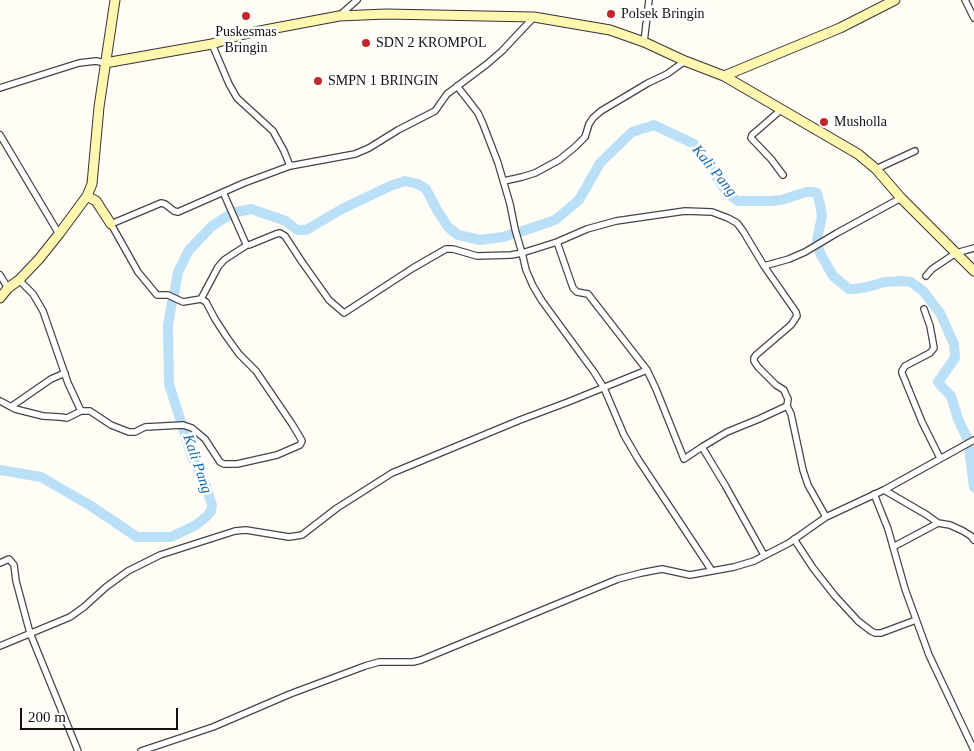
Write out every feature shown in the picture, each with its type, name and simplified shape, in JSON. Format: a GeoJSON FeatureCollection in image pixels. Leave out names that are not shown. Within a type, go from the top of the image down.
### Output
{"type":"FeatureCollection","features":[{"type":"Feature","properties":{"kind":"street"},"geometry":{"type":"LineString","coordinates":[[0,298],[39,259],[87,196],[92,184],[99,107],[115,0]]}},
{"type":"Feature","properties":{"kind":"street"},"geometry":{"type":"LineString","coordinates":[[339,16],[357,0]]}},
{"type":"Feature","properties":{"kind":"street"},"geometry":{"type":"LineString","coordinates":[[644,42],[649,0]]}},
{"type":"Feature","properties":{"kind":"street"},"geometry":{"type":"LineString","coordinates":[[724,76],[840,28],[896,0]]}},
{"type":"Feature","properties":{"kind":"street"},"geometry":{"type":"LineString","coordinates":[[964,0],[974,18]]}},
{"type":"Feature","properties":{"kind":"street"},"geometry":{"type":"LineString","coordinates":[[0,88],[79,63],[96,61],[106,63],[212,44],[244,34],[339,16],[386,14],[534,17],[610,30],[644,42],[724,76],[858,154],[876,169],[901,198],[974,270]]}},
{"type":"Feature","properties":{"kind":"street"},"geometry":{"type":"LineString","coordinates":[[112,224],[161,203],[178,212],[244,182],[290,166],[355,154],[368,148],[435,111],[447,94],[502,51],[534,17]]}},
{"type":"Feature","properties":{"kind":"street"},"geometry":{"type":"LineString","coordinates":[[212,44],[237,98],[272,131],[284,151],[290,166]]}},
{"type":"Feature","properties":{"kind":"street"},"geometry":{"type":"LineString","coordinates":[[504,182],[535,173],[559,160],[585,137],[593,118],[648,83],[667,74],[685,61]]}},
{"type":"Feature","properties":{"kind":"street"},"geometry":{"type":"LineString","coordinates":[[457,86],[478,113],[483,124],[504,182],[526,270],[533,286],[604,388],[624,435],[638,459],[712,571]]}},
{"type":"Feature","properties":{"kind":"street"},"geometry":{"type":"LineString","coordinates":[[782,109],[752,135],[751,138],[783,175]]}},
{"type":"Feature","properties":{"kind":"street"},"geometry":{"type":"LineString","coordinates":[[0,135],[59,234]]}},
{"type":"Feature","properties":{"kind":"street"},"geometry":{"type":"LineString","coordinates":[[876,169],[915,151]]}},
{"type":"Feature","properties":{"kind":"street"},"geometry":{"type":"LineString","coordinates":[[224,192],[241,236],[247,245]]}},
{"type":"Feature","properties":{"kind":"street"},"geometry":{"type":"LineString","coordinates":[[0,401],[15,409],[43,416],[67,418],[81,411],[90,411],[110,425],[129,432],[135,432],[145,427],[183,425],[192,428],[205,439],[220,462],[224,464],[237,464],[277,456],[300,445],[302,442],[302,439],[256,372],[239,354],[215,319],[206,302],[201,299],[183,302],[168,295],[158,295],[138,272],[112,224],[96,201],[87,196]]}},
{"type":"Feature","properties":{"kind":"street"},"geometry":{"type":"LineString","coordinates":[[764,266],[789,259],[804,252],[901,198]]}},
{"type":"Feature","properties":{"kind":"street"},"geometry":{"type":"LineString","coordinates":[[201,299],[218,267],[224,260],[247,245],[280,233],[285,236],[329,300],[344,313],[446,249],[453,249],[477,256],[522,253],[616,220],[685,211],[712,212],[728,218],[743,231],[764,266],[796,312],[797,316],[791,325],[756,355],[754,360],[776,385],[784,390],[788,399],[787,406],[791,414],[803,470],[808,485],[826,517]]}},
{"type":"Feature","properties":{"kind":"street"},"geometry":{"type":"LineString","coordinates":[[557,242],[573,288],[576,292],[588,294],[647,370],[684,459],[727,432],[787,406]]}},
{"type":"Feature","properties":{"kind":"street"},"geometry":{"type":"LineString","coordinates":[[926,276],[932,269],[956,253],[974,248]]}},
{"type":"Feature","properties":{"kind":"street"},"geometry":{"type":"LineString","coordinates":[[0,274],[8,288]]}},
{"type":"Feature","properties":{"kind":"street"},"geometry":{"type":"LineString","coordinates":[[19,280],[33,294],[43,311],[68,383],[81,411]]}},
{"type":"Feature","properties":{"kind":"street"},"geometry":{"type":"LineString","coordinates":[[924,309],[930,326],[934,348],[930,353],[908,364],[903,368],[902,373],[922,422],[940,458]]}},
{"type":"Feature","properties":{"kind":"street"},"geometry":{"type":"LineString","coordinates":[[0,646],[70,617],[128,571],[160,555],[235,531],[246,530],[289,538],[297,537],[337,508],[392,473],[647,370]]}},
{"type":"Feature","properties":{"kind":"street"},"geometry":{"type":"LineString","coordinates":[[12,406],[51,379],[65,373]]}},
{"type":"Feature","properties":{"kind":"street"},"geometry":{"type":"LineString","coordinates":[[141,751],[213,727],[290,694],[365,666],[379,662],[414,662],[421,660],[618,579],[652,570],[690,575],[734,567],[754,561],[794,539],[826,517],[884,490],[974,440]]}},
{"type":"Feature","properties":{"kind":"street"},"geometry":{"type":"LineString","coordinates":[[702,447],[764,555]]}},
{"type":"Feature","properties":{"kind":"street"},"geometry":{"type":"LineString","coordinates":[[884,490],[938,523],[950,525],[963,531],[974,540]]}},
{"type":"Feature","properties":{"kind":"street"},"geometry":{"type":"LineString","coordinates":[[874,494],[888,529],[928,655],[974,750]]}},
{"type":"Feature","properties":{"kind":"street"},"geometry":{"type":"LineString","coordinates":[[893,547],[938,523]]}},
{"type":"Feature","properties":{"kind":"street"},"geometry":{"type":"LineString","coordinates":[[794,539],[835,596],[858,621],[875,633],[881,633],[916,620]]}},
{"type":"Feature","properties":{"kind":"street"},"geometry":{"type":"LineString","coordinates":[[0,562],[9,559],[14,565],[16,581],[30,633],[78,751]]}},
{"type":"Feature","properties":{"kind":"waterway","name":"Kali Pang"},"geometry":{"type":"LineString","coordinates":[[520,232],[555,220],[579,200],[600,163],[632,132],[654,125],[694,144],[728,194],[738,201],[781,200],[806,192],[817,193],[822,216],[817,240]]}},
{"type":"Feature","properties":{"kind":"waterway","name":"Kali Pang"},"geometry":{"type":"LineString","coordinates":[[174,294],[178,272],[189,250],[212,226],[232,213],[251,209],[286,221],[297,230],[306,230],[342,209],[390,186],[405,181],[418,184],[426,189],[448,227],[458,235],[480,240],[512,234]]}},
{"type":"Feature","properties":{"kind":"waterway","name":"Kali Pang"},"geometry":{"type":"LineString","coordinates":[[819,249],[833,276],[849,289],[901,281],[911,282],[923,291],[940,313],[954,344],[955,358],[938,382],[951,396],[958,419],[967,438]]}},
{"type":"Feature","properties":{"kind":"waterway","name":"Kali Pang"},"geometry":{"type":"LineString","coordinates":[[0,470],[41,477],[91,506],[137,537],[171,537],[196,525],[207,516],[211,511],[212,505],[205,484],[192,457],[169,384],[168,325],[172,302]]}},
{"type":"Feature","properties":{"kind":"waterway","name":"Kali Pang"},"geometry":{"type":"LineString","coordinates":[[969,448],[974,487]]}},
{"type":"Feature","properties":{"kind":"place","name":"Polsek Bringin"},"geometry":{"type":"Point","coordinates":[611,14]}},
{"type":"Feature","properties":{"kind":"place","name":"Puskesmas Bringin"},"geometry":{"type":"Point","coordinates":[246,16]}},
{"type":"Feature","properties":{"kind":"place","name":"SDN 2 KROMPOL"},"geometry":{"type":"Point","coordinates":[366,43]}},
{"type":"Feature","properties":{"kind":"place","name":"SMPN 1 BRINGIN"},"geometry":{"type":"Point","coordinates":[318,81]}},
{"type":"Feature","properties":{"kind":"place","name":"Musholla"},"geometry":{"type":"Point","coordinates":[824,122]}}]}
